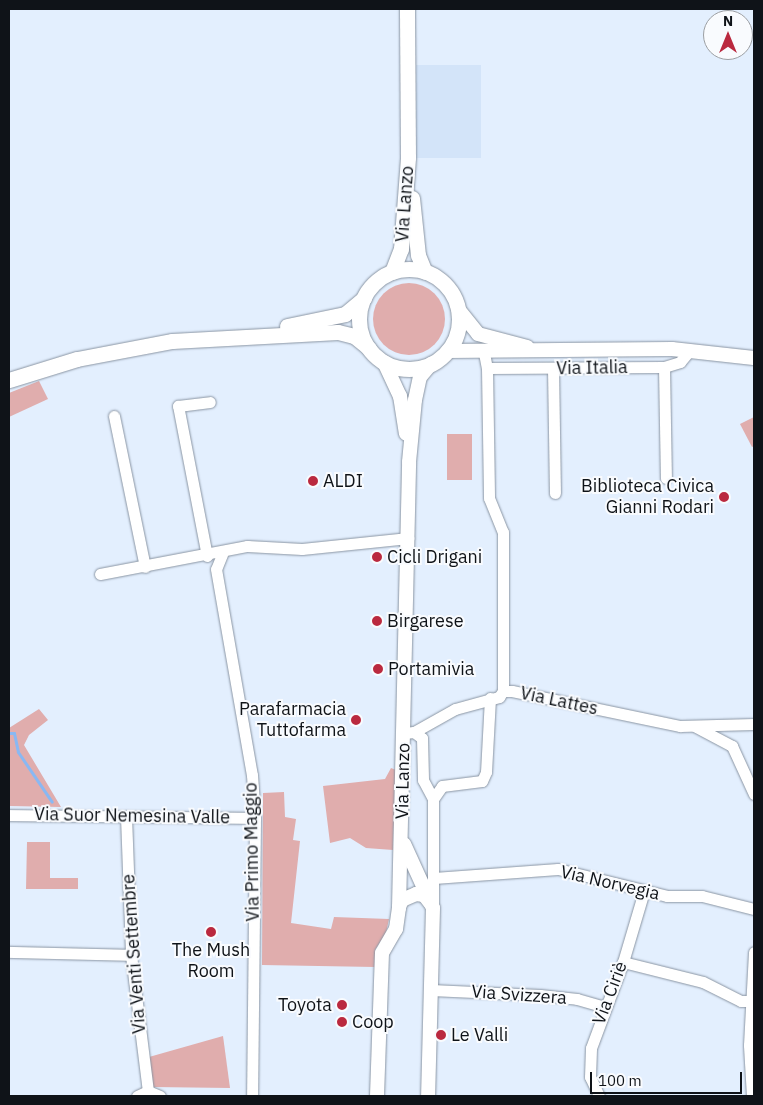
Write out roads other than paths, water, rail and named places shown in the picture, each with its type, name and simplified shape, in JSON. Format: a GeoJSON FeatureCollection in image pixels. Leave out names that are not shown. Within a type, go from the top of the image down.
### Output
{"type":"FeatureCollection","features":[{"type":"Feature","properties":{"kind":"main road"},"geometry":{"type":"LineString","coordinates":[[408,9],[408,157]]}},
{"type":"Feature","properties":{"kind":"main road","name":"Via Lanzo"},"geometry":{"type":"LineString","coordinates":[[408,157],[418,255],[425,272]]}},
{"type":"Feature","properties":{"kind":"main road","name":"Via Lanzo"},"geometry":{"type":"LineString","coordinates":[[392,272],[401,249],[408,157]]}},
{"type":"Feature","properties":{"kind":"main road"},"geometry":{"type":"LineString","coordinates":[[9,380],[116,350],[232,336],[336,318],[364,298],[380,278],[392,272],[408,269],[425,272],[447,286],[458,309],[458,331],[448,351],[432,364],[403,368],[384,362],[354,336],[338,332],[232,336]]}},
{"type":"Feature","properties":{"kind":"main road"},"geometry":{"type":"LineString","coordinates":[[364,298],[359,324],[369,348]]}},
{"type":"Feature","properties":{"kind":"street","name":"Via Italia"},"geometry":{"type":"LineString","coordinates":[[458,309],[471,328],[487,339],[547,352]]}},
{"type":"Feature","properties":{"kind":"street","name":"Via Italia"},"geometry":{"type":"LineString","coordinates":[[448,351],[484,353],[690,350],[754,358]]}},
{"type":"Feature","properties":{"kind":"street","name":"Via Italia"},"geometry":{"type":"LineString","coordinates":[[487,368],[664,367],[680,362],[690,350]]}},
{"type":"Feature","properties":{"kind":"street"},"geometry":{"type":"LineString","coordinates":[[484,353],[487,368],[489,498],[504,532],[502,691]]}},
{"type":"Feature","properties":{"kind":"street","name":"Via Lanzo"},"geometry":{"type":"LineString","coordinates":[[384,362],[400,396],[409,462]]}},
{"type":"Feature","properties":{"kind":"street","name":"Via Lanzo"},"geometry":{"type":"LineString","coordinates":[[377,1096],[382,953],[396,929],[399,907],[401,836],[409,732],[409,462],[420,377],[432,364]]}},
{"type":"Feature","properties":{"kind":"street"},"geometry":{"type":"LineString","coordinates":[[664,367],[666,478]]}},
{"type":"Feature","properties":{"kind":"street"},"geometry":{"type":"LineString","coordinates":[[553,368],[555,493]]}},
{"type":"Feature","properties":{"kind":"street"},"geometry":{"type":"LineString","coordinates":[[207,556],[178,406],[210,402]]}},
{"type":"Feature","properties":{"kind":"street"},"geometry":{"type":"LineString","coordinates":[[114,416],[144,567]]}},
{"type":"Feature","properties":{"kind":"street"},"geometry":{"type":"LineString","coordinates":[[100,574],[207,556],[256,545],[302,549],[408,538]]}},
{"type":"Feature","properties":{"kind":"street","name":"Via Primo Maggio"},"geometry":{"type":"LineString","coordinates":[[223,552],[216,569],[252,775],[255,818],[252,1096]]}},
{"type":"Feature","properties":{"kind":"street","name":"Via Lattes"},"geometry":{"type":"LineString","coordinates":[[409,732],[455,709],[499,697],[502,691],[518,691],[694,726],[754,724]]}},
{"type":"Feature","properties":{"kind":"street"},"geometry":{"type":"LineString","coordinates":[[434,799],[442,786],[482,781],[486,772],[490,698]]}},
{"type":"Feature","properties":{"kind":"street","name":"Via Lattes"},"geometry":{"type":"LineString","coordinates":[[694,726],[732,746],[754,794]]}},
{"type":"Feature","properties":{"kind":"street"},"geometry":{"type":"LineString","coordinates":[[409,732],[422,738],[423,780],[434,799],[434,878],[428,1096]]}},
{"type":"Feature","properties":{"kind":"street","name":"Via Suor Nemesina Valle"},"geometry":{"type":"LineString","coordinates":[[9,815],[255,818]]}},
{"type":"Feature","properties":{"kind":"street","name":"Via Venti Settembre"},"geometry":{"type":"LineString","coordinates":[[126,816],[131,955],[142,1094]]}},
{"type":"Feature","properties":{"kind":"street"},"geometry":{"type":"LineString","coordinates":[[401,836],[433,908]]}},
{"type":"Feature","properties":{"kind":"street","name":"Via Norvegia"},"geometry":{"type":"LineString","coordinates":[[434,878],[558,869],[668,896],[720,899],[754,909]]}},
{"type":"Feature","properties":{"kind":"street","name":"Via Ciriè"},"geometry":{"type":"LineString","coordinates":[[599,1096],[590,1077],[589,1061],[605,1007],[623,962],[644,891]]}},
{"type":"Feature","properties":{"kind":"street"},"geometry":{"type":"LineString","coordinates":[[399,907],[402,900],[416,894],[424,895],[433,908]]}},
{"type":"Feature","properties":{"kind":"street"},"geometry":{"type":"LineString","coordinates":[[9,952],[131,955]]}},
{"type":"Feature","properties":{"kind":"street"},"geometry":{"type":"LineString","coordinates":[[752,1096],[754,952]]}},
{"type":"Feature","properties":{"kind":"street"},"geometry":{"type":"LineString","coordinates":[[623,962],[703,982],[741,1001],[753,1001]]}},
{"type":"Feature","properties":{"kind":"street","name":"Via Svizzera"},"geometry":{"type":"LineString","coordinates":[[431,990],[557,996],[605,1007]]}},
{"type":"Feature","properties":{"kind":"street"},"geometry":{"type":"LineString","coordinates":[[142,1094],[160,1096]]}},
{"type":"Feature","properties":{"kind":"waterway"},"geometry":{"type":"LineString","coordinates":[[9,733],[14,733],[18,752],[52,802]]}},
{"type":"Feature","properties":{"kind":"place","name":"ALDI"},"geometry":{"type":"Point","coordinates":[313,481]}},
{"type":"Feature","properties":{"kind":"place","name":"Biblioteca Civica Gianni Rodari"},"geometry":{"type":"Point","coordinates":[724,497]}},
{"type":"Feature","properties":{"kind":"place","name":"Cicli Drigani"},"geometry":{"type":"Point","coordinates":[377,557]}},
{"type":"Feature","properties":{"kind":"place","name":"Birgarese"},"geometry":{"type":"Point","coordinates":[377,621]}},
{"type":"Feature","properties":{"kind":"place","name":"Portamivia"},"geometry":{"type":"Point","coordinates":[378,669]}},
{"type":"Feature","properties":{"kind":"place","name":"Parafarmacia Tuttofarma"},"geometry":{"type":"Point","coordinates":[356,720]}},
{"type":"Feature","properties":{"kind":"place","name":"The Mush Room"},"geometry":{"type":"Point","coordinates":[211,932]}},
{"type":"Feature","properties":{"kind":"place","name":"Toyota"},"geometry":{"type":"Point","coordinates":[342,1005]}},
{"type":"Feature","properties":{"kind":"place","name":"Coop"},"geometry":{"type":"Point","coordinates":[342,1022]}},
{"type":"Feature","properties":{"kind":"place","name":"Le Valli"},"geometry":{"type":"Point","coordinates":[441,1035]}}]}
